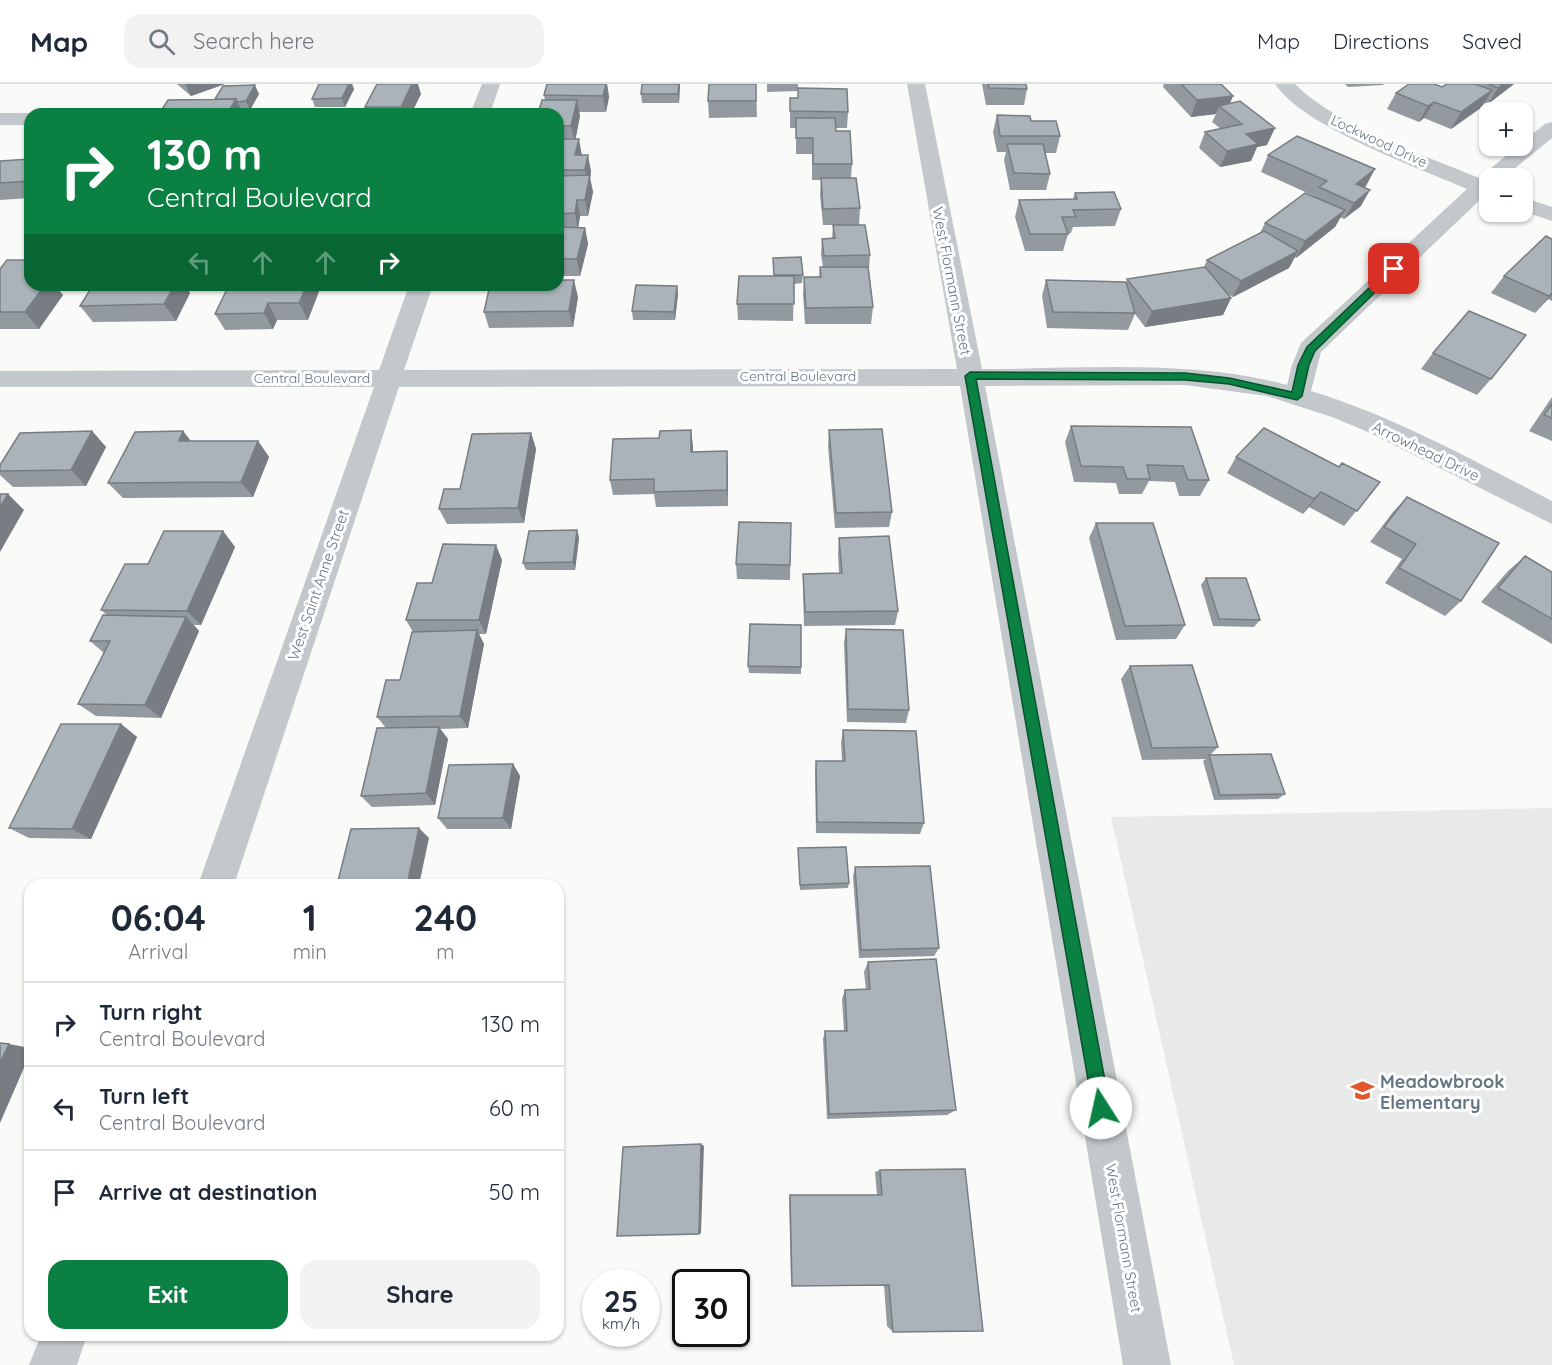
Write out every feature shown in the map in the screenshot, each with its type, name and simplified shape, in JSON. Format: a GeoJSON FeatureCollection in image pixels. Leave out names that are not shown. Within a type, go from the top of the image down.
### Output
{"type":"FeatureCollection","features":[{"type":"Feature","properties":{"kind":"street"},"geometry":{"type":"LineString","coordinates":[[482,108],[490,84]]}},
{"type":"Feature","properties":{"kind":"street","name":"West Flormann Street"},"geometry":{"type":"LineString","coordinates":[[916,84],[1147,1365]]}},
{"type":"Feature","properties":{"kind":"street","name":"Lockwood Drive"},"geometry":{"type":"LineString","coordinates":[[1284,84],[1299,99],[1339,125],[1479,181]]}},
{"type":"Feature","properties":{"kind":"street"},"geometry":{"type":"LineString","coordinates":[[0,119],[24,119]]}},
{"type":"Feature","properties":{"kind":"street"},"geometry":{"type":"LineString","coordinates":[[1506,168],[1552,128]]}},
{"type":"Feature","properties":{"kind":"street"},"geometry":{"type":"LineString","coordinates":[[1297,396],[1310,349],[1479,191]]}},
{"type":"Feature","properties":{"kind":"street"},"geometry":{"type":"LineString","coordinates":[[1533,207],[1552,214]]}},
{"type":"Feature","properties":{"kind":"street","name":"West Saint Anne Street"},"geometry":{"type":"LineString","coordinates":[[218,879],[419,291]]}},
{"type":"Feature","properties":{"kind":"street","name":"Central Boulevard"},"geometry":{"type":"LineString","coordinates":[[0,379],[1185,377],[1229,381],[1297,396]]}},
{"type":"Feature","properties":{"kind":"street","name":"Arrowhead Drive"},"geometry":{"type":"LineString","coordinates":[[1297,396],[1382,429],[1552,514]]}},
{"type":"Feature","properties":{"kind":"street"},"geometry":{"type":"LineString","coordinates":[[53,1365],[62,1341]]}},
{"type":"Feature","properties":{"kind":"shaded area","name":"Meadowbrook Elementary"},"geometry":{"type":"Polygon","coordinates":[[[1552,808],[1552,1365],[1234,1365],[1111,817],[1552,808]]]}},
{"type":"Feature","properties":{"kind":"building"},"geometry":{"type":"Polygon","coordinates":[[[319,84],[349,84],[342,98],[312,99],[319,84]]]}},
{"type":"Feature","properties":{"kind":"building"},"geometry":{"type":"Polygon","coordinates":[[[377,84],[412,84],[401,107],[365,107],[377,84]]]}},
{"type":"Feature","properties":{"kind":"building"},"geometry":{"type":"Polygon","coordinates":[[[547,84],[606,84],[603,96],[544,95],[547,84]]]}},
{"type":"Feature","properties":{"kind":"building"},"geometry":{"type":"Polygon","coordinates":[[[642,84],[679,84],[678,94],[641,94],[642,84]]]}},
{"type":"Feature","properties":{"kind":"building"},"geometry":{"type":"Polygon","coordinates":[[[709,84],[756,84],[756,101],[708,101],[709,84]]]}},
{"type":"Feature","properties":{"kind":"building"},"geometry":{"type":"Polygon","coordinates":[[[988,84],[1026,84],[1027,89],[989,88],[988,84]]]}},
{"type":"Feature","properties":{"kind":"building"},"geometry":{"type":"Polygon","coordinates":[[[1181,84],[1221,84],[1233,96],[1197,100],[1181,84]]]}},
{"type":"Feature","properties":{"kind":"building"},"geometry":{"type":"Polygon","coordinates":[[[1409,84],[1434,84],[1442,87],[1447,84],[1475,84],[1492,90],[1461,112],[1434,102],[1428,106],[1396,93],[1409,84]]]}},
{"type":"Feature","properties":{"kind":"building"},"geometry":{"type":"Polygon","coordinates":[[[1488,84],[1503,84],[1498,88],[1488,84]]]}},
{"type":"Feature","properties":{"kind":"building"},"geometry":{"type":"Polygon","coordinates":[[[255,85],[246,101],[215,99],[223,86],[255,85]]]}},
{"type":"Feature","properties":{"kind":"building"},"geometry":{"type":"Polygon","coordinates":[[[798,88],[847,89],[848,112],[790,111],[790,98],[798,98],[798,88]]]}},
{"type":"Feature","properties":{"kind":"building"},"geometry":{"type":"Polygon","coordinates":[[[236,99],[231,108],[163,108],[168,100],[236,99]]]}},
{"type":"Feature","properties":{"kind":"building"},"geometry":{"type":"Polygon","coordinates":[[[542,100],[577,100],[571,126],[564,126],[564,108],[540,108],[542,100]]]}},
{"type":"Feature","properties":{"kind":"building"},"geometry":{"type":"Polygon","coordinates":[[[1240,101],[1275,128],[1246,134],[1258,144],[1227,151],[1205,132],[1242,124],[1219,106],[1240,101]]]}},
{"type":"Feature","properties":{"kind":"building"},"geometry":{"type":"Polygon","coordinates":[[[997,115],[1030,116],[1031,121],[1056,121],[1060,136],[1000,136],[997,115]]]}},
{"type":"Feature","properties":{"kind":"building"},"geometry":{"type":"Polygon","coordinates":[[[796,118],[835,118],[836,131],[850,131],[852,164],[813,164],[813,138],[796,138],[796,118]]]}},
{"type":"Feature","properties":{"kind":"building"},"geometry":{"type":"Polygon","coordinates":[[[1297,136],[1375,169],[1356,184],[1370,190],[1354,203],[1319,187],[1327,181],[1268,155],[1297,136]]]}},
{"type":"Feature","properties":{"kind":"building"},"geometry":{"type":"Polygon","coordinates":[[[564,139],[579,139],[575,155],[588,155],[585,170],[564,170],[564,139]]]}},
{"type":"Feature","properties":{"kind":"building"},"geometry":{"type":"Polygon","coordinates":[[[1007,144],[1043,144],[1050,174],[1014,173],[1007,144]]]}},
{"type":"Feature","properties":{"kind":"building"},"geometry":{"type":"Polygon","coordinates":[[[24,159],[24,181],[0,183],[0,161],[24,159]]]}},
{"type":"Feature","properties":{"kind":"building"},"geometry":{"type":"Polygon","coordinates":[[[590,175],[585,200],[577,200],[575,213],[564,214],[564,176],[590,175]]]}},
{"type":"Feature","properties":{"kind":"building"},"geometry":{"type":"Polygon","coordinates":[[[821,178],[856,178],[860,208],[823,209],[821,178]]]}},
{"type":"Feature","properties":{"kind":"building"},"geometry":{"type":"Polygon","coordinates":[[[1114,192],[1121,209],[1073,210],[1076,217],[1062,217],[1068,234],[1030,234],[1019,200],[1077,199],[1075,193],[1114,192]]]}},
{"type":"Feature","properties":{"kind":"building"},"geometry":{"type":"Polygon","coordinates":[[[1305,193],[1345,210],[1305,241],[1265,223],[1305,193]]]}},
{"type":"Feature","properties":{"kind":"building"},"geometry":{"type":"Polygon","coordinates":[[[833,225],[865,225],[870,255],[824,256],[822,239],[835,238],[833,225]]]}},
{"type":"Feature","properties":{"kind":"building"},"geometry":{"type":"Polygon","coordinates":[[[564,227],[585,228],[577,259],[564,259],[564,227]]]}},
{"type":"Feature","properties":{"kind":"building"},"geometry":{"type":"Polygon","coordinates":[[[1264,231],[1298,251],[1241,281],[1207,260],[1264,231]]]}},
{"type":"Feature","properties":{"kind":"building"},"geometry":{"type":"Polygon","coordinates":[[[1546,236],[1552,239],[1552,293],[1549,296],[1504,276],[1546,236]]]}},
{"type":"Feature","properties":{"kind":"building"},"geometry":{"type":"Polygon","coordinates":[[[801,257],[803,275],[774,275],[773,258],[801,257]]]}},
{"type":"Feature","properties":{"kind":"building"},"geometry":{"type":"Polygon","coordinates":[[[7,260],[24,260],[24,291],[41,291],[25,312],[0,312],[0,269],[7,260]]]}},
{"type":"Feature","properties":{"kind":"building"},"geometry":{"type":"Polygon","coordinates":[[[820,267],[868,267],[873,307],[806,308],[804,277],[821,277],[820,267]]]}},
{"type":"Feature","properties":{"kind":"building"},"geometry":{"type":"Polygon","coordinates":[[[1205,267],[1231,298],[1152,311],[1127,279],[1205,267]]]}},
{"type":"Feature","properties":{"kind":"building"},"geometry":{"type":"Polygon","coordinates":[[[739,276],[794,276],[794,304],[737,304],[739,276]]]}},
{"type":"Feature","properties":{"kind":"building"},"geometry":{"type":"Polygon","coordinates":[[[564,280],[574,280],[569,311],[484,312],[489,291],[564,291],[564,280]]]}},
{"type":"Feature","properties":{"kind":"building"},"geometry":{"type":"Polygon","coordinates":[[[1046,280],[1126,282],[1135,313],[1053,312],[1046,280]]]}},
{"type":"Feature","properties":{"kind":"building"},"geometry":{"type":"Polygon","coordinates":[[[636,285],[677,286],[674,312],[632,311],[636,285]]]}},
{"type":"Feature","properties":{"kind":"building"},"geometry":{"type":"Polygon","coordinates":[[[89,291],[172,291],[164,304],[80,306],[89,291]]]}},
{"type":"Feature","properties":{"kind":"building"},"geometry":{"type":"Polygon","coordinates":[[[226,291],[304,291],[299,303],[268,303],[264,313],[215,314],[226,291]]]}},
{"type":"Feature","properties":{"kind":"building"},"geometry":{"type":"Polygon","coordinates":[[[1469,311],[1526,335],[1491,379],[1433,353],[1469,311]]]}},
{"type":"Feature","properties":{"kind":"building"},"geometry":{"type":"Polygon","coordinates":[[[1552,404],[1552,418],[1544,415],[1552,404]]]}},
{"type":"Feature","properties":{"kind":"building"},"geometry":{"type":"Polygon","coordinates":[[[1071,426],[1191,427],[1209,480],[1188,480],[1183,466],[1147,465],[1150,479],[1127,479],[1123,467],[1081,466],[1071,426]]]}},
{"type":"Feature","properties":{"kind":"building"},"geometry":{"type":"Polygon","coordinates":[[[1264,428],[1339,467],[1342,463],[1380,482],[1357,511],[1321,492],[1314,499],[1236,457],[1264,428]]]}},
{"type":"Feature","properties":{"kind":"building"},"geometry":{"type":"Polygon","coordinates":[[[882,429],[892,512],[836,513],[829,430],[882,429]]]}},
{"type":"Feature","properties":{"kind":"building"},"geometry":{"type":"Polygon","coordinates":[[[691,430],[691,452],[727,451],[727,490],[654,492],[654,479],[610,480],[613,439],[659,438],[660,431],[691,430]]]}},
{"type":"Feature","properties":{"kind":"building"},"geometry":{"type":"Polygon","coordinates":[[[92,431],[71,470],[0,471],[0,465],[20,433],[92,431]]]}},
{"type":"Feature","properties":{"kind":"building"},"geometry":{"type":"Polygon","coordinates":[[[183,431],[179,441],[258,441],[241,482],[108,483],[135,432],[183,431]]]}},
{"type":"Feature","properties":{"kind":"building"},"geometry":{"type":"Polygon","coordinates":[[[531,433],[518,508],[439,509],[444,489],[460,489],[472,434],[531,433]]]}},
{"type":"Feature","properties":{"kind":"building"},"geometry":{"type":"Polygon","coordinates":[[[0,494],[8,494],[0,507],[0,494]]]}},
{"type":"Feature","properties":{"kind":"building"},"geometry":{"type":"Polygon","coordinates":[[[1407,497],[1499,543],[1461,601],[1399,568],[1416,544],[1384,527],[1407,497]]]}},
{"type":"Feature","properties":{"kind":"building"},"geometry":{"type":"Polygon","coordinates":[[[739,522],[791,523],[790,565],[736,564],[739,522]]]}},
{"type":"Feature","properties":{"kind":"building"},"geometry":{"type":"Polygon","coordinates":[[[1096,523],[1153,523],[1185,625],[1125,626],[1096,523]]]}},
{"type":"Feature","properties":{"kind":"building"},"geometry":{"type":"Polygon","coordinates":[[[577,530],[573,562],[523,563],[529,531],[577,530]]]}},
{"type":"Feature","properties":{"kind":"building"},"geometry":{"type":"Polygon","coordinates":[[[164,531],[223,531],[187,611],[101,610],[125,564],[148,564],[164,531]]]}},
{"type":"Feature","properties":{"kind":"building"},"geometry":{"type":"Polygon","coordinates":[[[889,536],[898,611],[805,612],[803,574],[842,573],[839,538],[889,536]]]}},
{"type":"Feature","properties":{"kind":"building"},"geometry":{"type":"Polygon","coordinates":[[[443,544],[496,545],[479,620],[406,620],[417,583],[432,583],[443,544]]]}},
{"type":"Feature","properties":{"kind":"building"},"geometry":{"type":"Polygon","coordinates":[[[1525,556],[1552,572],[1552,619],[1498,588],[1525,556]]]}},
{"type":"Feature","properties":{"kind":"building"},"geometry":{"type":"Polygon","coordinates":[[[1206,578],[1246,578],[1260,620],[1219,619],[1206,578]]]}},
{"type":"Feature","properties":{"kind":"building"},"geometry":{"type":"Polygon","coordinates":[[[103,615],[186,617],[145,705],[78,704],[110,641],[90,641],[103,615]]]}},
{"type":"Feature","properties":{"kind":"building"},"geometry":{"type":"Polygon","coordinates":[[[750,624],[801,625],[801,667],[748,666],[750,624]]]}},
{"type":"Feature","properties":{"kind":"building"},"geometry":{"type":"Polygon","coordinates":[[[846,629],[903,630],[909,710],[848,709],[846,629]]]}},
{"type":"Feature","properties":{"kind":"building"},"geometry":{"type":"Polygon","coordinates":[[[477,630],[460,716],[377,717],[386,680],[400,680],[412,632],[477,630]]]}},
{"type":"Feature","properties":{"kind":"building"},"geometry":{"type":"Polygon","coordinates":[[[1192,665],[1218,747],[1152,748],[1130,666],[1192,665]]]}},
{"type":"Feature","properties":{"kind":"building"},"geometry":{"type":"Polygon","coordinates":[[[61,724],[121,724],[72,829],[9,828],[61,724]]]}},
{"type":"Feature","properties":{"kind":"building"},"geometry":{"type":"Polygon","coordinates":[[[439,727],[426,793],[361,796],[377,728],[439,727]]]}},
{"type":"Feature","properties":{"kind":"building"},"geometry":{"type":"Polygon","coordinates":[[[843,730],[916,731],[924,823],[817,822],[816,761],[845,761],[843,730]]]}},
{"type":"Feature","properties":{"kind":"building"},"geometry":{"type":"Polygon","coordinates":[[[1271,754],[1285,794],[1220,795],[1209,755],[1271,754]]]}},
{"type":"Feature","properties":{"kind":"building"},"geometry":{"type":"Polygon","coordinates":[[[513,764],[503,818],[438,818],[449,765],[513,764]]]}},
{"type":"Feature","properties":{"kind":"building"},"geometry":{"type":"Polygon","coordinates":[[[419,828],[408,879],[338,879],[351,829],[419,828]]]}},
{"type":"Feature","properties":{"kind":"building"},"geometry":{"type":"Polygon","coordinates":[[[846,847],[849,883],[800,885],[798,848],[846,847]]]}},
{"type":"Feature","properties":{"kind":"building"},"geometry":{"type":"Polygon","coordinates":[[[930,866],[939,948],[861,950],[855,867],[930,866]]]}},
{"type":"Feature","properties":{"kind":"building"},"geometry":{"type":"Polygon","coordinates":[[[936,959],[956,1110],[829,1114],[825,1031],[847,1031],[845,990],[870,989],[868,962],[936,959]]]}},
{"type":"Feature","properties":{"kind":"building"},"geometry":{"type":"Polygon","coordinates":[[[0,1043],[9,1044],[0,1063],[0,1043]]]}},
{"type":"Feature","properties":{"kind":"building"},"geometry":{"type":"Polygon","coordinates":[[[701,1144],[699,1234],[617,1236],[623,1147],[701,1144]]]}},
{"type":"Feature","properties":{"kind":"building"},"geometry":{"type":"Polygon","coordinates":[[[965,1169],[983,1331],[893,1332],[889,1285],[792,1286],[790,1195],[882,1195],[880,1170],[965,1169]]]}},
{"type":"Feature","properties":{"kind":"place","name":"Meadowbrook Elementary"},"geometry":{"type":"Point","coordinates":[1362,1091]}},
{"type":"Feature","properties":{"kind":"route"},"geometry":{"type":"LineString","coordinates":[[1101,1108],[970,376],[1185,377],[1229,381],[1297,396],[1310,349],[1394,269]]}}]}
